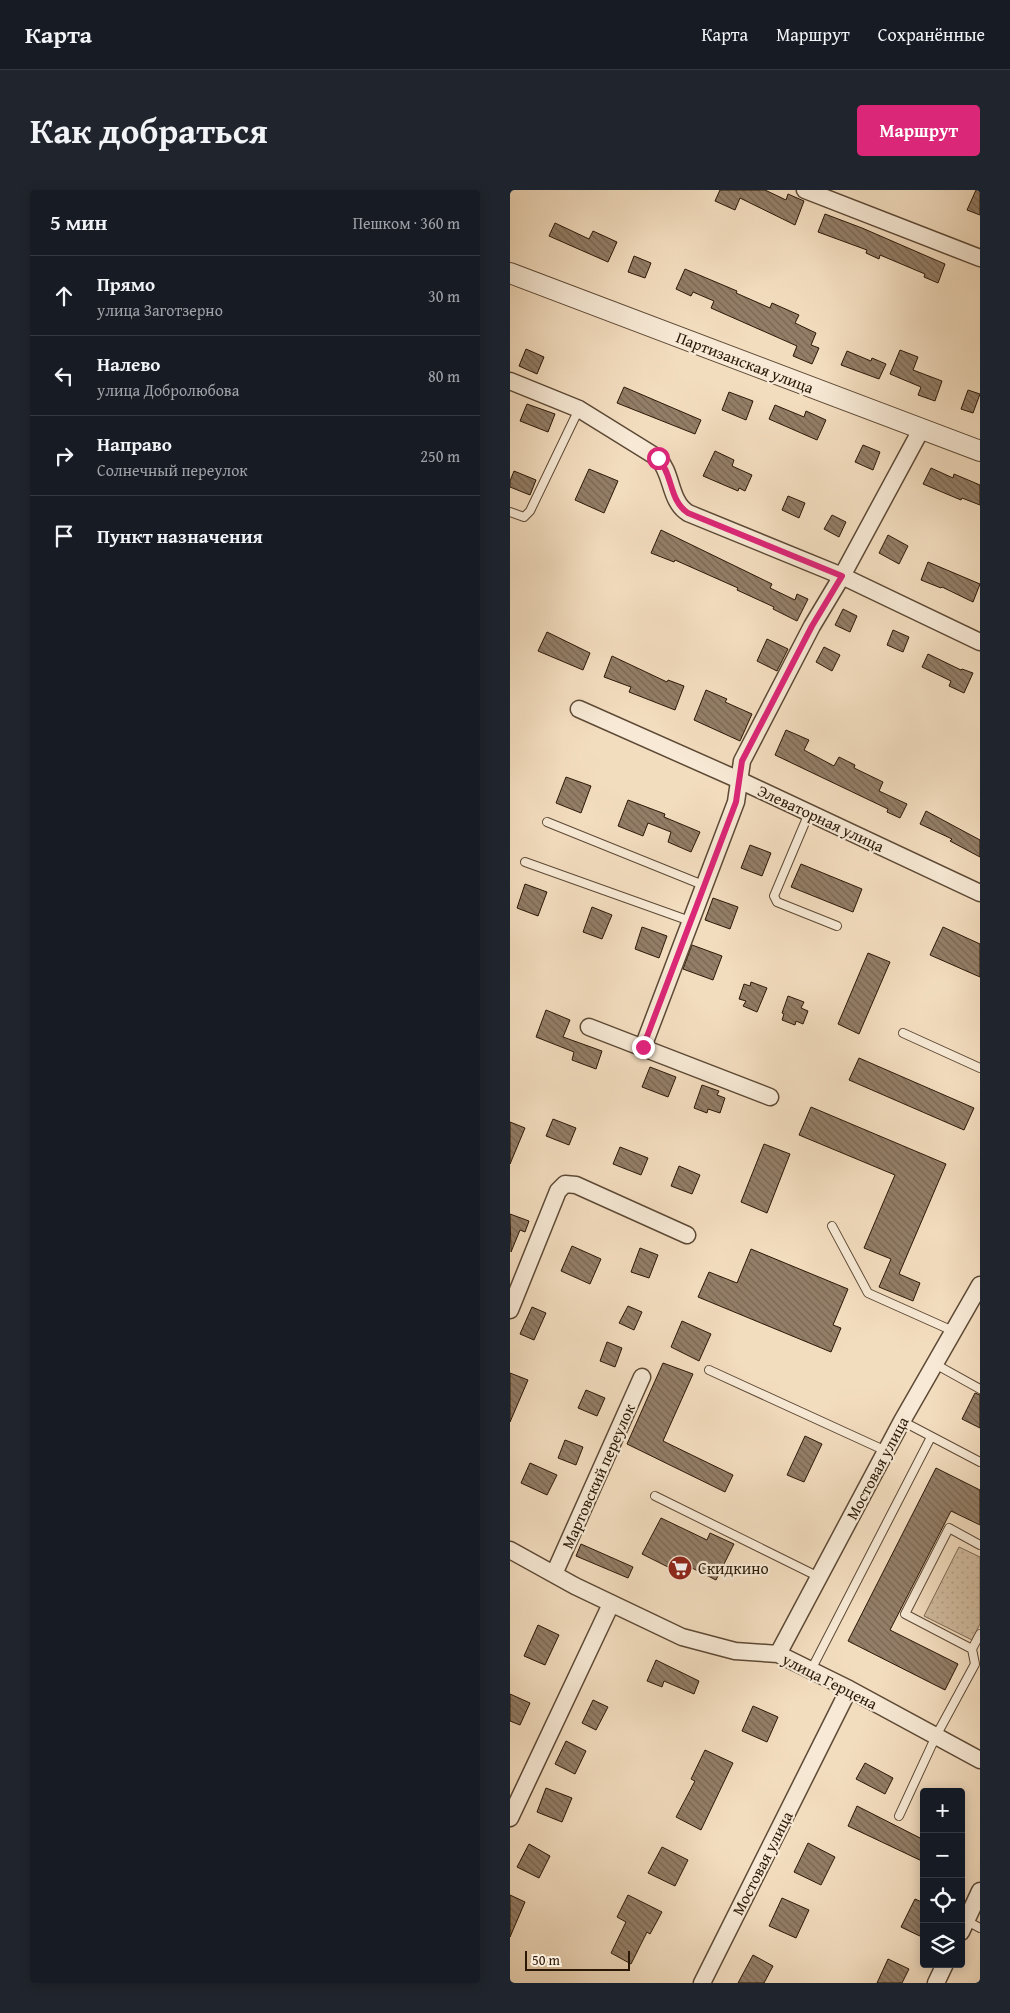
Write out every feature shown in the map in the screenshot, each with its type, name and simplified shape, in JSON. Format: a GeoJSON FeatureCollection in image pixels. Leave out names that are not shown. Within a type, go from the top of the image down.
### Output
{"type":"FeatureCollection","features":[{"type":"Feature","properties":{"kind":"street"},"geometry":{"type":"LineString","coordinates":[[805,190],[980,258]]}},
{"type":"Feature","properties":{"kind":"street","name":"Партизанская улица"},"geometry":{"type":"LineString","coordinates":[[510,273],[980,451]]}},
{"type":"Feature","properties":{"kind":"street"},"geometry":{"type":"LineString","coordinates":[[510,381],[579,409],[623,435],[662,463],[681,509],[688,513],[842,576],[980,642]]}},
{"type":"Feature","properties":{"kind":"street"},"geometry":{"type":"LineString","coordinates":[[643,1047],[736,802],[742,761],[812,626],[842,576],[922,428]]}},
{"type":"Feature","properties":{"kind":"street","name":"Элеваторная улица"},"geometry":{"type":"LineString","coordinates":[[579,709],[739,780],[980,893]]}},
{"type":"Feature","properties":{"kind":"street"},"geometry":{"type":"LineString","coordinates":[[589,1026],[770,1097]]}},
{"type":"Feature","properties":{"kind":"street"},"geometry":{"type":"LineString","coordinates":[[510,1310],[558,1191],[565,1184],[576,1185],[687,1235]]}},
{"type":"Feature","properties":{"kind":"street","name":"Мостовая улица"},"geometry":{"type":"LineString","coordinates":[[778,1654],[886,1450],[980,1285]]}},
{"type":"Feature","properties":{"kind":"street","name":"Мартовский переулок"},"geometry":{"type":"LineString","coordinates":[[554,1574],[642,1377]]}},
{"type":"Feature","properties":{"kind":"street","name":"улица Герцена"},"geometry":{"type":"LineString","coordinates":[[510,1550],[611,1604],[682,1636],[735,1651],[778,1654],[849,1689],[980,1760]]}},
{"type":"Feature","properties":{"kind":"street"},"geometry":{"type":"LineString","coordinates":[[510,1818],[611,1604]]}},
{"type":"Feature","properties":{"kind":"street","name":"Мостовая улица"},"geometry":{"type":"LineString","coordinates":[[702,1983],[849,1689]]}},
{"type":"Feature","properties":{"kind":"street"},"geometry":{"type":"LineString","coordinates":[[969,1927],[980,1891]]}},
{"type":"Feature","properties":{"kind":"street"},"geometry":{"type":"LineString","coordinates":[[936,1983],[943,1968]]}},
{"type":"Feature","properties":{"kind":"lane"},"geometry":{"type":"LineString","coordinates":[[510,512],[524,517],[530,511],[579,409]]}},
{"type":"Feature","properties":{"kind":"lane"},"geometry":{"type":"LineString","coordinates":[[809,813],[774,896],[777,902],[837,926]]}},
{"type":"Feature","properties":{"kind":"lane"},"geometry":{"type":"LineString","coordinates":[[547,822],[703,885]]}},
{"type":"Feature","properties":{"kind":"lane"},"geometry":{"type":"LineString","coordinates":[[525,862],[690,921]]}},
{"type":"Feature","properties":{"kind":"lane"},"geometry":{"type":"LineString","coordinates":[[903,1033],[980,1068]]}},
{"type":"Feature","properties":{"kind":"lane"},"geometry":{"type":"LineString","coordinates":[[832,1226],[868,1293],[953,1331]]}},
{"type":"Feature","properties":{"kind":"lane"},"geometry":{"type":"LineString","coordinates":[[935,1364],[980,1388]]}},
{"type":"Feature","properties":{"kind":"lane"},"geometry":{"type":"LineString","coordinates":[[709,1370],[886,1450]]}},
{"type":"Feature","properties":{"kind":"lane"},"geometry":{"type":"LineString","coordinates":[[902,1421],[980,1462]]}},
{"type":"Feature","properties":{"kind":"lane"},"geometry":{"type":"LineString","coordinates":[[811,1670],[931,1437]]}},
{"type":"Feature","properties":{"kind":"lane"},"geometry":{"type":"LineString","coordinates":[[655,1496],[819,1577]]}},
{"type":"Feature","properties":{"kind":"lane"},"geometry":{"type":"LineString","coordinates":[[972,1649],[905,1614],[949,1528],[980,1544]]}},
{"type":"Feature","properties":{"kind":"lane"},"geometry":{"type":"LineString","coordinates":[[899,1816],[936,1736],[975,1664],[972,1649],[979,1638]]}},
{"type":"Feature","properties":{"kind":"shaded area"},"geometry":{"type":"Polygon","coordinates":[[[959,1547],[980,1557],[980,1624],[972,1640],[924,1616],[959,1547]]]}},
{"type":"Feature","properties":{"kind":"building"},"geometry":{"type":"Polygon","coordinates":[[[720,190],[765,190],[786,200],[788,194],[804,201],[795,225],[740,198],[735,210],[715,201],[720,190]]]}},
{"type":"Feature","properties":{"kind":"building"},"geometry":{"type":"Polygon","coordinates":[[[976,190],[980,190],[980,215],[967,210],[976,190]]]}},
{"type":"Feature","properties":{"kind":"building"},"geometry":{"type":"Polygon","coordinates":[[[825,214],[945,264],[938,283],[924,277],[925,274],[880,255],[879,259],[866,253],[867,250],[818,232],[825,214]]]}},
{"type":"Feature","properties":{"kind":"building"},"geometry":{"type":"Polygon","coordinates":[[[555,223],[589,239],[593,231],[617,242],[608,262],[549,236],[555,223]]]}},
{"type":"Feature","properties":{"kind":"building"},"geometry":{"type":"Polygon","coordinates":[[[634,256],[651,263],[645,278],[628,272],[634,256]]]}},
{"type":"Feature","properties":{"kind":"building"},"geometry":{"type":"Polygon","coordinates":[[[685,269],[737,291],[736,293],[770,308],[772,303],[799,315],[795,323],[816,333],[811,345],[819,348],[812,364],[793,356],[797,346],[711,308],[714,301],[693,292],[691,296],[676,289],[685,269]]]}},
{"type":"Feature","properties":{"kind":"building"},"geometry":{"type":"Polygon","coordinates":[[[526,349],[544,357],[537,374],[519,366],[526,349]]]}},
{"type":"Feature","properties":{"kind":"building"},"geometry":{"type":"Polygon","coordinates":[[[900,350],[918,357],[913,370],[942,381],[935,401],[918,395],[921,387],[890,374],[900,350]]]}},
{"type":"Feature","properties":{"kind":"building"},"geometry":{"type":"Polygon","coordinates":[[[847,351],[871,361],[872,358],[886,364],[879,379],[841,365],[847,351]]]}},
{"type":"Feature","properties":{"kind":"building"},"geometry":{"type":"Polygon","coordinates":[[[624,387],[701,420],[695,434],[617,403],[624,387]]]}},
{"type":"Feature","properties":{"kind":"building"},"geometry":{"type":"Polygon","coordinates":[[[968,390],[980,394],[973,413],[961,409],[968,390]]]}},
{"type":"Feature","properties":{"kind":"building"},"geometry":{"type":"Polygon","coordinates":[[[729,392],[753,401],[746,420],[722,410],[729,392]]]}},
{"type":"Feature","properties":{"kind":"building"},"geometry":{"type":"Polygon","coordinates":[[[527,404],[555,414],[548,432],[520,421],[527,404]]]}},
{"type":"Feature","properties":{"kind":"building"},"geometry":{"type":"Polygon","coordinates":[[[775,405],[804,417],[806,411],[826,420],[817,440],[769,419],[775,405]]]}},
{"type":"Feature","properties":{"kind":"building"},"geometry":{"type":"Polygon","coordinates":[[[863,445],[880,452],[873,470],[855,462],[863,445]]]}},
{"type":"Feature","properties":{"kind":"building"},"geometry":{"type":"Polygon","coordinates":[[[715,451],[734,460],[732,466],[752,475],[745,491],[739,488],[738,491],[703,476],[715,451]]]}},
{"type":"Feature","properties":{"kind":"building"},"geometry":{"type":"Polygon","coordinates":[[[931,468],[953,478],[954,474],[980,485],[980,505],[962,498],[961,500],[923,484],[931,468]]]}},
{"type":"Feature","properties":{"kind":"building"},"geometry":{"type":"Polygon","coordinates":[[[589,469],[618,481],[604,513],[575,500],[589,469]]]}},
{"type":"Feature","properties":{"kind":"building"},"geometry":{"type":"Polygon","coordinates":[[[514,471],[536,480],[530,495],[510,487],[514,471]]]}},
{"type":"Feature","properties":{"kind":"building"},"geometry":{"type":"Polygon","coordinates":[[[788,496],[805,503],[799,518],[782,510],[788,496]]]}},
{"type":"Feature","properties":{"kind":"building"},"geometry":{"type":"Polygon","coordinates":[[[832,515],[846,522],[839,537],[824,529],[832,515]]]}},
{"type":"Feature","properties":{"kind":"building"},"geometry":{"type":"Polygon","coordinates":[[[661,530],[772,584],[770,588],[795,600],[797,594],[808,599],[797,621],[773,609],[774,607],[737,590],[738,588],[675,560],[674,562],[651,553],[661,530]]]}},
{"type":"Feature","properties":{"kind":"building"},"geometry":{"type":"Polygon","coordinates":[[[888,535],[908,546],[899,564],[879,553],[888,535]]]}},
{"type":"Feature","properties":{"kind":"building"},"geometry":{"type":"Polygon","coordinates":[[[928,562],[980,584],[973,602],[942,587],[921,580],[928,562]]]}},
{"type":"Feature","properties":{"kind":"building"},"geometry":{"type":"Polygon","coordinates":[[[843,609],[857,616],[850,632],[835,625],[843,609]]]}},
{"type":"Feature","properties":{"kind":"building"},"geometry":{"type":"Polygon","coordinates":[[[893,630],[909,637],[903,652],[887,645],[893,630]]]}},
{"type":"Feature","properties":{"kind":"building"},"geometry":{"type":"Polygon","coordinates":[[[547,632],[590,653],[583,670],[538,651],[547,632]]]}},
{"type":"Feature","properties":{"kind":"building"},"geometry":{"type":"Polygon","coordinates":[[[767,639],[788,649],[777,671],[757,661],[767,639]]]}},
{"type":"Feature","properties":{"kind":"building"},"geometry":{"type":"Polygon","coordinates":[[[824,647],[840,655],[832,671],[816,662],[824,647]]]}},
{"type":"Feature","properties":{"kind":"building"},"geometry":{"type":"Polygon","coordinates":[[[928,654],[961,670],[973,673],[964,693],[949,686],[951,681],[922,667],[928,654]]]}},
{"type":"Feature","properties":{"kind":"building"},"geometry":{"type":"Polygon","coordinates":[[[612,656],[667,682],[668,680],[684,686],[675,710],[629,692],[631,687],[604,677],[612,656]]]}},
{"type":"Feature","properties":{"kind":"building"},"geometry":{"type":"Polygon","coordinates":[[[706,690],[727,699],[725,702],[752,714],[740,741],[694,720],[706,690]]]}},
{"type":"Feature","properties":{"kind":"building"},"geometry":{"type":"Polygon","coordinates":[[[786,730],[809,740],[804,750],[834,766],[839,757],[855,765],[854,768],[883,782],[879,791],[907,804],[900,818],[887,812],[888,809],[775,755],[786,730]]]}},
{"type":"Feature","properties":{"kind":"building"},"geometry":{"type":"Polygon","coordinates":[[[566,777],[591,786],[581,813],[556,803],[566,777]]]}},
{"type":"Feature","properties":{"kind":"building"},"geometry":{"type":"Polygon","coordinates":[[[628,800],[665,814],[664,817],[700,832],[691,852],[668,842],[671,832],[648,823],[643,836],[618,826],[628,800]]]}},
{"type":"Feature","properties":{"kind":"building"},"geometry":{"type":"Polygon","coordinates":[[[926,811],[980,840],[980,857],[950,841],[952,839],[920,824],[926,811]]]}},
{"type":"Feature","properties":{"kind":"building"},"geometry":{"type":"Polygon","coordinates":[[[750,845],[771,853],[762,876],[741,868],[750,845]]]}},
{"type":"Feature","properties":{"kind":"building"},"geometry":{"type":"Polygon","coordinates":[[[801,864],[862,889],[853,912],[791,887],[801,864]]]}},
{"type":"Feature","properties":{"kind":"building"},"geometry":{"type":"Polygon","coordinates":[[[525,884],[547,892],[538,916],[517,908],[525,884]]]}},
{"type":"Feature","properties":{"kind":"building"},"geometry":{"type":"Polygon","coordinates":[[[713,898],[738,907],[730,929],[705,920],[713,898]]]}},
{"type":"Feature","properties":{"kind":"building"},"geometry":{"type":"Polygon","coordinates":[[[592,907],[612,915],[602,939],[583,932],[592,907]]]}},
{"type":"Feature","properties":{"kind":"building"},"geometry":{"type":"Polygon","coordinates":[[[642,927],[667,936],[659,958],[635,949],[642,927]]]}},
{"type":"Feature","properties":{"kind":"building"},"geometry":{"type":"Polygon","coordinates":[[[943,927],[980,944],[980,977],[930,955],[943,927]]]}},
{"type":"Feature","properties":{"kind":"building"},"geometry":{"type":"Polygon","coordinates":[[[692,945],[722,956],[713,980],[683,969],[692,945]]]}},
{"type":"Feature","properties":{"kind":"building"},"geometry":{"type":"Polygon","coordinates":[[[868,953],[890,962],[859,1034],[838,1024],[868,953]]]}},
{"type":"Feature","properties":{"kind":"building"},"geometry":{"type":"Polygon","coordinates":[[[751,982],[767,988],[757,1012],[743,1006],[746,1001],[739,999],[744,984],[750,986],[751,982]]]}},
{"type":"Feature","properties":{"kind":"building"},"geometry":{"type":"Polygon","coordinates":[[[788,996],[804,1002],[801,1008],[808,1011],[803,1024],[796,1021],[795,1025],[782,1020],[784,1014],[782,1013],[788,996]]]}},
{"type":"Feature","properties":{"kind":"building"},"geometry":{"type":"Polygon","coordinates":[[[546,1010],[570,1020],[563,1037],[602,1051],[596,1069],[572,1060],[574,1052],[536,1037],[546,1010]]]}},
{"type":"Feature","properties":{"kind":"building"},"geometry":{"type":"Polygon","coordinates":[[[859,1058],[974,1108],[964,1130],[849,1080],[859,1058]]]}},
{"type":"Feature","properties":{"kind":"building"},"geometry":{"type":"Polygon","coordinates":[[[650,1067],[676,1077],[668,1097],[642,1087],[650,1067]]]}},
{"type":"Feature","properties":{"kind":"building"},"geometry":{"type":"Polygon","coordinates":[[[702,1085],[719,1091],[717,1095],[725,1098],[720,1113],[708,1109],[707,1113],[694,1108],[702,1085]]]}},
{"type":"Feature","properties":{"kind":"building"},"geometry":{"type":"Polygon","coordinates":[[[811,1107],[946,1164],[899,1274],[920,1283],[913,1301],[879,1287],[891,1259],[864,1248],[895,1175],[799,1135],[811,1107]]]}},
{"type":"Feature","properties":{"kind":"building"},"geometry":{"type":"Polygon","coordinates":[[[553,1119],[576,1128],[569,1145],[546,1136],[553,1119]]]}},
{"type":"Feature","properties":{"kind":"building"},"geometry":{"type":"Polygon","coordinates":[[[510,1122],[525,1128],[510,1164],[510,1122]]]}},
{"type":"Feature","properties":{"kind":"building"},"geometry":{"type":"Polygon","coordinates":[[[764,1144],[790,1154],[767,1213],[741,1202],[764,1144]]]}},
{"type":"Feature","properties":{"kind":"building"},"geometry":{"type":"Polygon","coordinates":[[[620,1147],[648,1158],[641,1175],[613,1164],[620,1147]]]}},
{"type":"Feature","properties":{"kind":"building"},"geometry":{"type":"Polygon","coordinates":[[[679,1166],[700,1175],[692,1194],[671,1186],[679,1166]]]}},
{"type":"Feature","properties":{"kind":"building"},"geometry":{"type":"Polygon","coordinates":[[[510,1214],[529,1221],[525,1232],[520,1230],[511,1252],[510,1214]]]}},
{"type":"Feature","properties":{"kind":"building"},"geometry":{"type":"Polygon","coordinates":[[[572,1246],[601,1259],[590,1284],[561,1271],[572,1246]]]}},
{"type":"Feature","properties":{"kind":"building"},"geometry":{"type":"Polygon","coordinates":[[[640,1248],[658,1255],[649,1278],[631,1272],[640,1248]]]}},
{"type":"Feature","properties":{"kind":"building"},"geometry":{"type":"Polygon","coordinates":[[[751,1249],[848,1289],[833,1325],[841,1328],[831,1352],[698,1297],[709,1272],[737,1283],[751,1249]]]}},
{"type":"Feature","properties":{"kind":"building"},"geometry":{"type":"Polygon","coordinates":[[[628,1306],[642,1312],[634,1330],[619,1323],[628,1306]]]}},
{"type":"Feature","properties":{"kind":"building"},"geometry":{"type":"Polygon","coordinates":[[[532,1307],[546,1313],[534,1340],[520,1334],[532,1307]]]}},
{"type":"Feature","properties":{"kind":"building"},"geometry":{"type":"Polygon","coordinates":[[[682,1321],[711,1334],[699,1361],[671,1347],[682,1321]]]}},
{"type":"Feature","properties":{"kind":"building"},"geometry":{"type":"Polygon","coordinates":[[[607,1342],[622,1348],[615,1367],[600,1361],[607,1342]]]}},
{"type":"Feature","properties":{"kind":"building"},"geometry":{"type":"Polygon","coordinates":[[[663,1363],[693,1374],[663,1441],[733,1475],[725,1492],[627,1444],[663,1363]]]}},
{"type":"Feature","properties":{"kind":"building"},"geometry":{"type":"Polygon","coordinates":[[[510,1373],[528,1380],[510,1422],[510,1373]]]}},
{"type":"Feature","properties":{"kind":"building"},"geometry":{"type":"Polygon","coordinates":[[[586,1390],[605,1398],[597,1416],[578,1408],[586,1390]]]}},
{"type":"Feature","properties":{"kind":"building"},"geometry":{"type":"Polygon","coordinates":[[[975,1393],[980,1395],[980,1428],[962,1419],[975,1393]]]}},
{"type":"Feature","properties":{"kind":"building"},"geometry":{"type":"Polygon","coordinates":[[[805,1436],[822,1444],[804,1482],[787,1475],[805,1436]]]}},
{"type":"Feature","properties":{"kind":"building"},"geometry":{"type":"Polygon","coordinates":[[[565,1440],[583,1447],[576,1465],[558,1458],[565,1440]]]}},
{"type":"Feature","properties":{"kind":"building"},"geometry":{"type":"Polygon","coordinates":[[[530,1463],[557,1475],[547,1495],[521,1483],[530,1463]]]}},
{"type":"Feature","properties":{"kind":"building"},"geometry":{"type":"Polygon","coordinates":[[[936,1468],[980,1490],[980,1525],[951,1511],[890,1630],[958,1664],[945,1690],[848,1641],[936,1468]]]}},
{"type":"Feature","properties":{"kind":"building"},"geometry":{"type":"Polygon","coordinates":[[[661,1518],[707,1540],[710,1533],[734,1544],[716,1580],[692,1568],[688,1577],[642,1554],[661,1518]]]}},
{"type":"Feature","properties":{"kind":"building"},"geometry":{"type":"Polygon","coordinates":[[[581,1544],[633,1567],[628,1578],[576,1556],[581,1544]]]}},
{"type":"Feature","properties":{"kind":"building"},"geometry":{"type":"Polygon","coordinates":[[[538,1625],[559,1635],[545,1665],[524,1656],[538,1625]]]}},
{"type":"Feature","properties":{"kind":"building"},"geometry":{"type":"Polygon","coordinates":[[[656,1660],[699,1681],[694,1694],[664,1681],[662,1687],[647,1681],[656,1660]]]}},
{"type":"Feature","properties":{"kind":"building"},"geometry":{"type":"Polygon","coordinates":[[[510,1694],[530,1703],[520,1725],[510,1721],[510,1694]]]}},
{"type":"Feature","properties":{"kind":"building"},"geometry":{"type":"Polygon","coordinates":[[[593,1700],[608,1707],[596,1730],[582,1723],[593,1700]]]}},
{"type":"Feature","properties":{"kind":"building"},"geometry":{"type":"Polygon","coordinates":[[[753,1706],[778,1717],[767,1742],[742,1731],[753,1706]]]}},
{"type":"Feature","properties":{"kind":"building"},"geometry":{"type":"Polygon","coordinates":[[[566,1741],[586,1751],[575,1774],[555,1764],[566,1741]]]}},
{"type":"Feature","properties":{"kind":"building"},"geometry":{"type":"Polygon","coordinates":[[[705,1750],[733,1763],[701,1830],[676,1817],[695,1781],[691,1779],[705,1750]]]}},
{"type":"Feature","properties":{"kind":"building"},"geometry":{"type":"Polygon","coordinates":[[[865,1763],[893,1778],[885,1794],[856,1779],[865,1763]]]}},
{"type":"Feature","properties":{"kind":"building"},"geometry":{"type":"Polygon","coordinates":[[[546,1788],[572,1798],[562,1822],[537,1812],[546,1788]]]}},
{"type":"Feature","properties":{"kind":"building"},"geometry":{"type":"Polygon","coordinates":[[[857,1806],[920,1838],[920,1860],[848,1826],[857,1806]]]}},
{"type":"Feature","properties":{"kind":"building"},"geometry":{"type":"Polygon","coordinates":[[[808,1843],[835,1857],[821,1885],[794,1872],[808,1843]]]}},
{"type":"Feature","properties":{"kind":"building"},"geometry":{"type":"Polygon","coordinates":[[[529,1844],[550,1856],[539,1878],[517,1867],[529,1844]]]}},
{"type":"Feature","properties":{"kind":"building"},"geometry":{"type":"Polygon","coordinates":[[[662,1847],[688,1860],[675,1886],[648,1873],[662,1847]]]}},
{"type":"Feature","properties":{"kind":"building"},"geometry":{"type":"Polygon","coordinates":[[[510,1895],[525,1902],[510,1937],[510,1895]]]}},
{"type":"Feature","properties":{"kind":"building"},"geometry":{"type":"Polygon","coordinates":[[[628,1895],[662,1912],[650,1934],[647,1932],[631,1964],[611,1953],[626,1922],[617,1917],[628,1895]]]}},
{"type":"Feature","properties":{"kind":"building"},"geometry":{"type":"Polygon","coordinates":[[[782,1898],[809,1910],[796,1938],[769,1926],[782,1898]]]}},
{"type":"Feature","properties":{"kind":"building"},"geometry":{"type":"Polygon","coordinates":[[[915,1899],[920,1901],[920,1936],[901,1927],[915,1899]]]}},
{"type":"Feature","properties":{"kind":"building"},"geometry":{"type":"Polygon","coordinates":[[[753,1955],[773,1966],[764,1983],[738,1983],[753,1955]]]}},
{"type":"Feature","properties":{"kind":"building"},"geometry":{"type":"Polygon","coordinates":[[[888,1959],[909,1969],[902,1983],[877,1983],[888,1959]]]}},
{"type":"Feature","properties":{"kind":"place","name":"Скидкино"},"geometry":{"type":"Point","coordinates":[680,1568]}},
{"type":"Feature","properties":{"kind":"route"},"geometry":{"type":"LineString","coordinates":[[643,1047],[736,802],[740,765],[812,626],[842,576],[681,509],[666,469],[658,458]]}}]}
